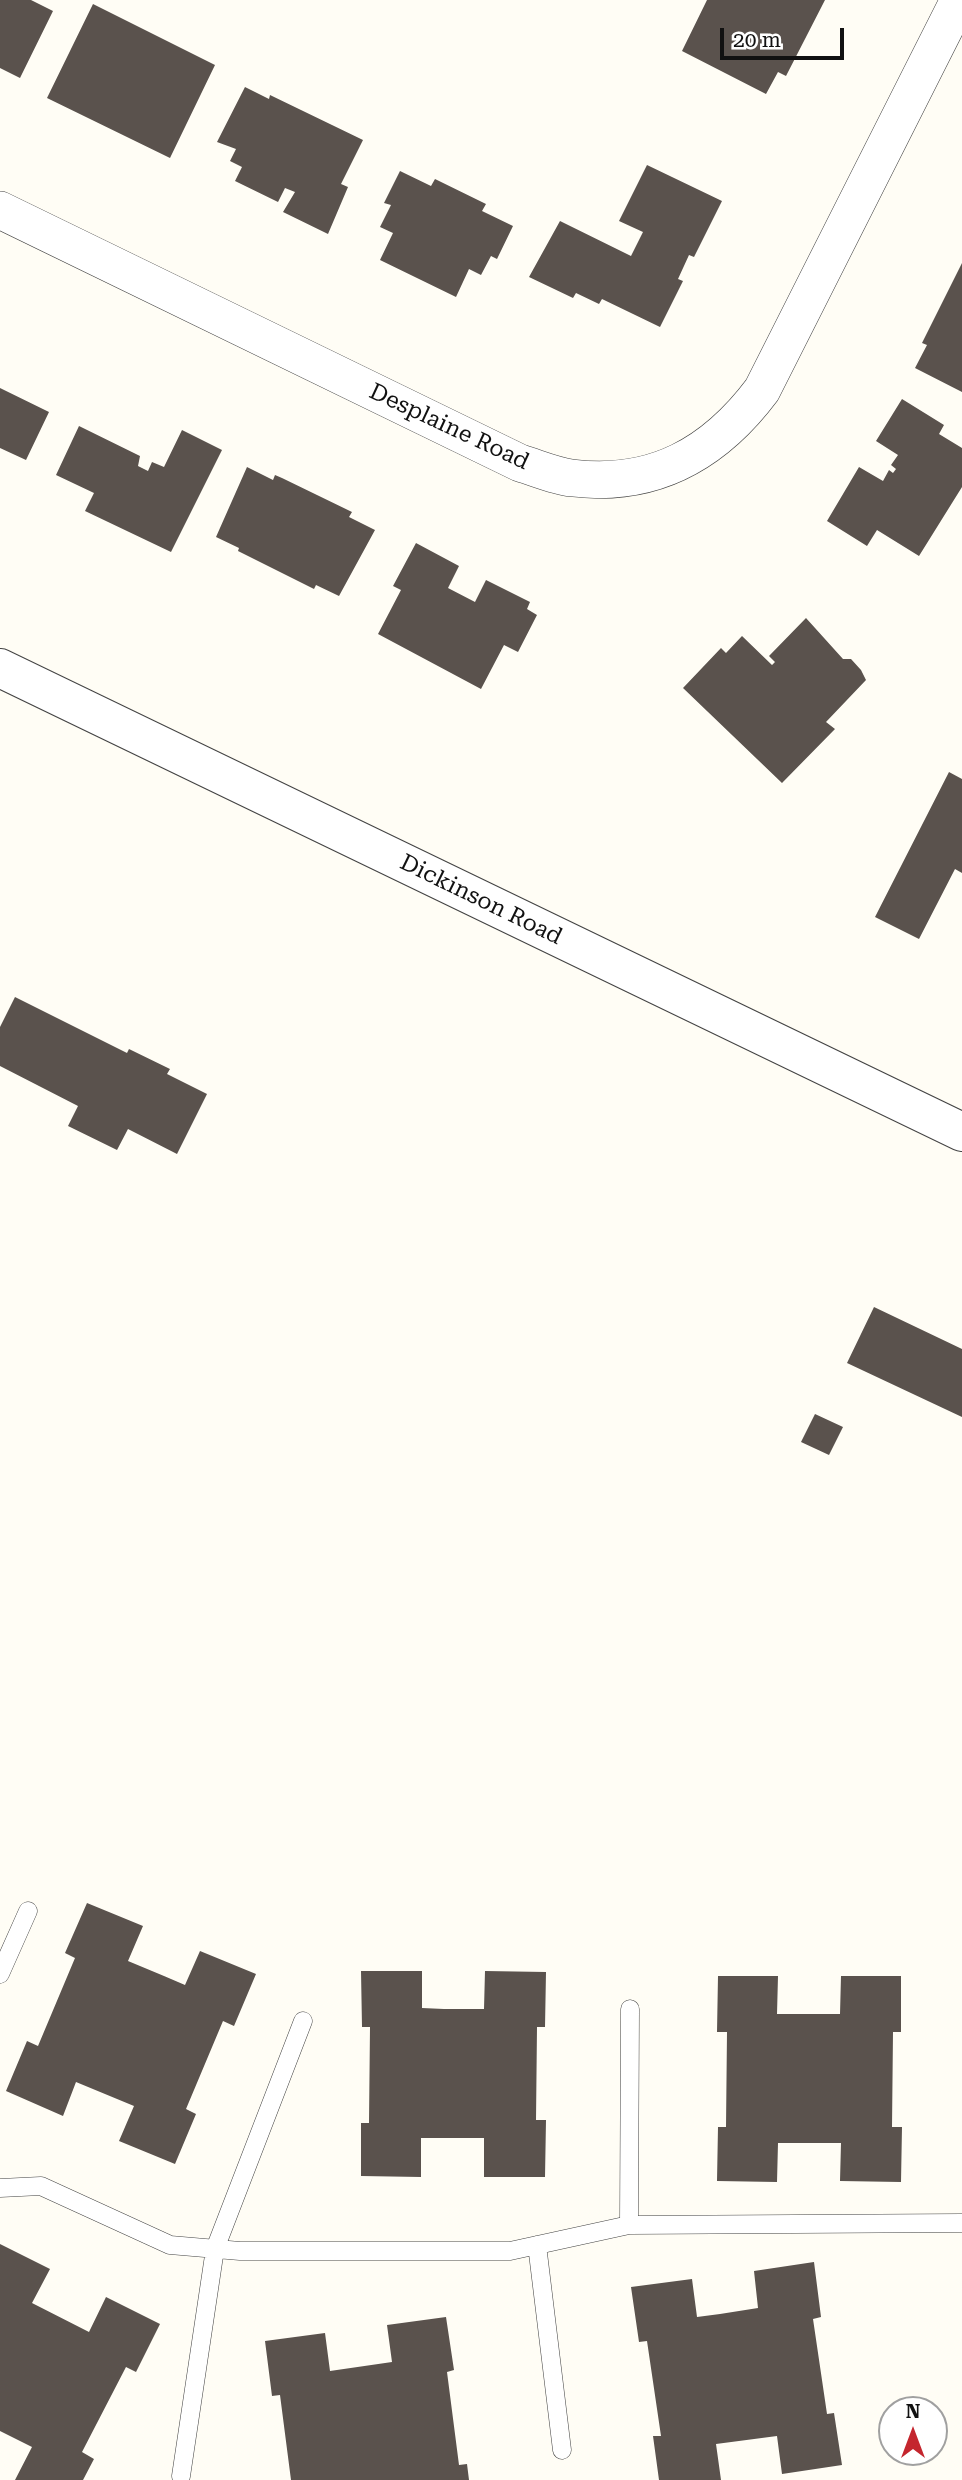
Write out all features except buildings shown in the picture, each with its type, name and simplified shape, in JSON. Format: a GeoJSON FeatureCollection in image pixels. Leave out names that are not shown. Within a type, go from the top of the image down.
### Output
{"type":"FeatureCollection","features":[{"type":"Feature","properties":{"kind":"street","name":"Desplaine Road"},"geometry":{"type":"LineString","coordinates":[[0,210],[520,463],[569,478],[611,481],[656,472],[698,453],[740,420],[762,390],[959,0]]}},
{"type":"Feature","properties":{"kind":"street","name":"Dickinson Road"},"geometry":{"type":"LineString","coordinates":[[0,668],[962,1132]]}},
{"type":"Feature","properties":{"kind":"lane"},"geometry":{"type":"LineString","coordinates":[[0,1974],[28,1910]]}},
{"type":"Feature","properties":{"kind":"lane"},"geometry":{"type":"LineString","coordinates":[[629,2225],[630,2009]]}},
{"type":"Feature","properties":{"kind":"lane"},"geometry":{"type":"LineString","coordinates":[[181,2476],[215,2249],[303,2021]]}},
{"type":"Feature","properties":{"kind":"lane"},"geometry":{"type":"LineString","coordinates":[[0,2188],[41,2186],[170,2245],[215,2249],[510,2251],[629,2225],[962,2223]]}},
{"type":"Feature","properties":{"kind":"lane"},"geometry":{"type":"LineString","coordinates":[[537,2245],[562,2450]]}}]}
